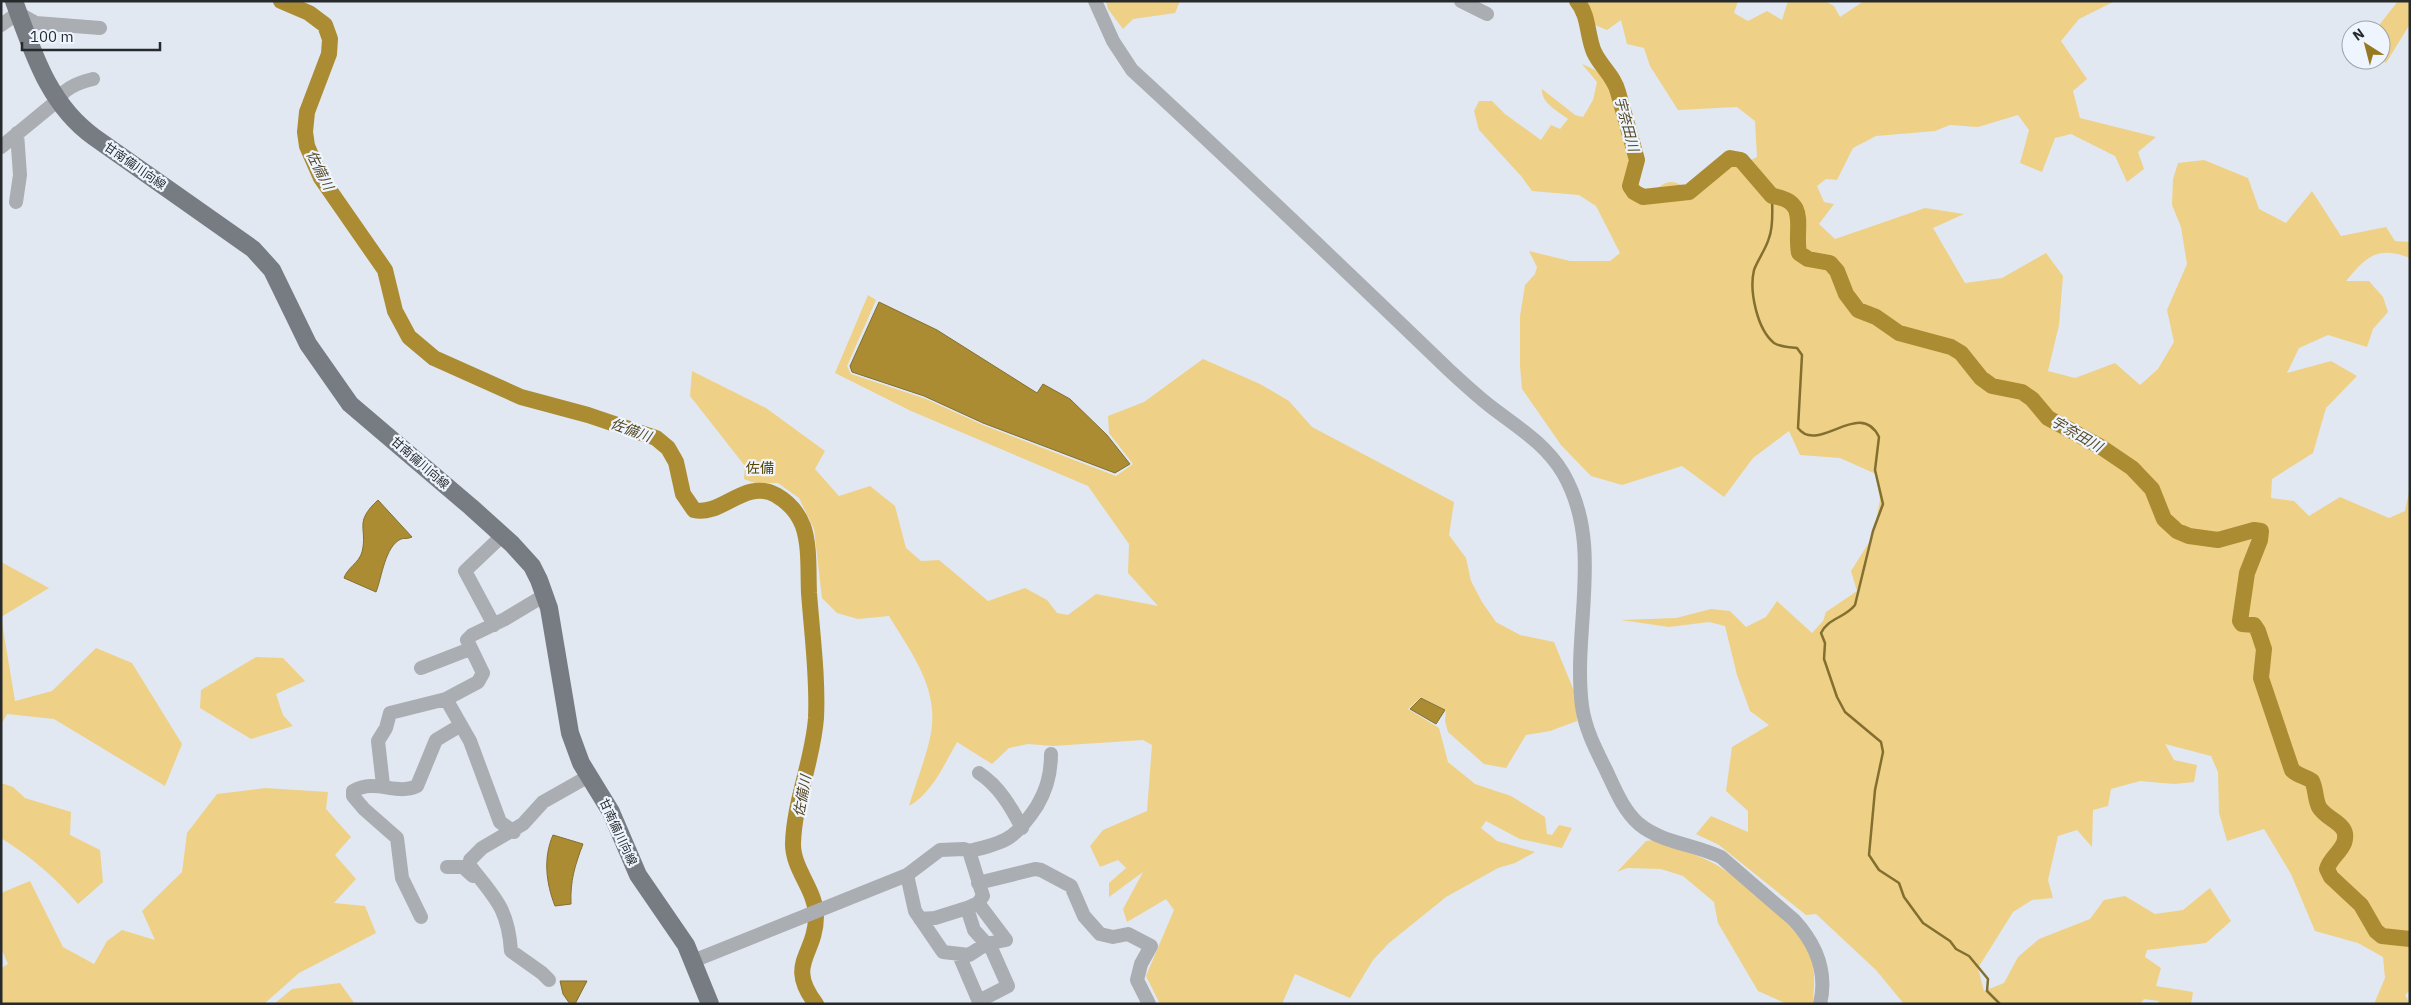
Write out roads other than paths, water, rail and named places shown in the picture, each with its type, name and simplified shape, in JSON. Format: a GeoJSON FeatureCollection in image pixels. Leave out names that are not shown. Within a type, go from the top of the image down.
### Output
{"type":"FeatureCollection","features":[{"type":"Feature","properties":{"kind":"main road","name":"甘南備川向線"},"geometry":{"type":"LineString","coordinates":[[16,7],[38,65],[57,101],[80,127],[253,249],[272,270],[308,344],[350,404],[503,535],[532,566],[545,595],[570,733],[581,763],[611,812],[638,875],[671,921],[693,961],[710,1004]]}},
{"type":"Feature","properties":{"kind":"street"},"geometry":{"type":"LineString","coordinates":[[1095,1],[1113,41],[1132,70],[1378,300],[1451,372],[1489,406],[1536,440],[1554,460],[1577,504],[1584,534],[1586,569],[1580,679],[1582,709],[1592,741],[1617,794],[1627,811],[1650,832],[1666,839],[1709,851],[1721,857],[1794,920],[1807,936],[1817,954],[1823,984],[1820,1004]]}},
{"type":"Feature","properties":{"kind":"street"},"geometry":{"type":"LineString","coordinates":[[1461,1],[1487,14]]}},
{"type":"Feature","properties":{"kind":"street"},"geometry":{"type":"LineString","coordinates":[[1,25],[16,7],[36,23],[100,28]]}},
{"type":"Feature","properties":{"kind":"street"},"geometry":{"type":"LineString","coordinates":[[1,147],[76,84],[93,79]]}},
{"type":"Feature","properties":{"kind":"street"},"geometry":{"type":"LineString","coordinates":[[16,202],[20,175],[17,133]]}},
{"type":"Feature","properties":{"kind":"street"},"geometry":{"type":"LineString","coordinates":[[494,625],[465,571],[503,535]]}},
{"type":"Feature","properties":{"kind":"street"},"geometry":{"type":"LineString","coordinates":[[383,785],[378,740],[386,728],[390,712],[396,712],[409,706],[446,699],[482,678],[482,673],[467,640],[472,635],[494,625],[545,595]]}},
{"type":"Feature","properties":{"kind":"street"},"geometry":{"type":"LineString","coordinates":[[421,668],[470,649]]}},
{"type":"Feature","properties":{"kind":"street"},"geometry":{"type":"LineString","coordinates":[[446,699],[470,740],[500,822],[514,832]]}},
{"type":"Feature","properties":{"kind":"street"},"geometry":{"type":"LineString","coordinates":[[421,917],[402,878],[397,838],[354,796],[353,790],[359,787],[383,785],[402,789],[417,786],[436,740],[461,725]]}},
{"type":"Feature","properties":{"kind":"street"},"geometry":{"type":"LineString","coordinates":[[693,961],[906,875],[940,850],[964,849],[969,851],[993,846],[1018,832],[1043,798],[1050,776],[1051,754]]}},
{"type":"Feature","properties":{"kind":"street"},"geometry":{"type":"LineString","coordinates":[[979,773],[991,781],[998,789],[1022,828]]}},
{"type":"Feature","properties":{"kind":"street"},"geometry":{"type":"LineString","coordinates":[[549,980],[511,951],[509,930],[504,912],[487,885],[470,866],[473,856],[514,832],[543,802],[589,776]]}},
{"type":"Feature","properties":{"kind":"street"},"geometry":{"type":"LineString","coordinates":[[920,919],[935,918],[972,906],[983,896],[969,851]]}},
{"type":"Feature","properties":{"kind":"street"},"geometry":{"type":"LineString","coordinates":[[447,867],[463,866],[471,875],[476,878],[478,876]]}},
{"type":"Feature","properties":{"kind":"street"},"geometry":{"type":"LineString","coordinates":[[978,883],[1035,869],[1068,883],[1084,916],[1100,934],[1113,937],[1128,934],[1151,946],[1137,980],[1149,1004]]}},
{"type":"Feature","properties":{"kind":"street"},"geometry":{"type":"LineString","coordinates":[[906,875],[911,899],[920,919],[943,952],[969,955],[986,944],[1006,940],[972,906]]}},
{"type":"Feature","properties":{"kind":"street"},"geometry":{"type":"LineString","coordinates":[[959,955],[980,1002],[1008,986],[992,950],[974,930],[972,906]]}},
{"type":"Feature","properties":{"kind":"waterway","name":"佐備川"},"geometry":{"type":"LineString","coordinates":[[281,1],[309,13],[325,25],[330,39],[329,54],[307,112],[305,132],[307,146],[321,178],[385,270],[395,311],[409,337],[434,358],[521,397],[588,415],[656,438],[668,448],[676,462],[683,494],[694,510],[704,511],[744,494],[754,491],[765,491],[785,501],[801,521],[808,550],[816,718],[794,828],[793,844],[797,863],[815,907],[815,930],[802,969],[807,990],[816,1004]]}},
{"type":"Feature","properties":{"kind":"waterway","name":"宇奈田川"},"geometry":{"type":"LineString","coordinates":[[1577,1],[1584,13],[1594,52],[1614,81],[1618,92],[1637,160],[1630,186],[1634,192],[1643,197],[1689,192],[1730,158],[1741,160],[1772,196],[1792,203],[1798,217],[1799,253],[1808,259],[1830,263],[1837,271],[1846,294],[1858,310],[1876,317],[1899,333],[1951,347],[1961,353],[1981,378],[1992,386],[2022,392],[2032,399],[2048,418],[2101,447],[2132,468],[2152,489],[2164,519],[2177,531],[2189,536],[2218,540],[2254,530],[2261,531],[2260,540],[2247,573],[2240,621],[2242,624],[2254,625],[2258,631],[2264,649],[2261,678],[2292,770],[2312,781],[2319,807],[2344,831],[2344,843],[2327,869],[2331,877],[2361,905],[2376,931],[2382,936],[2410,939]]}},
{"type":"Feature","properties":{"kind":"waterway"},"geometry":{"type":"LineString","coordinates":[[1772,196],[1772,228],[1768,242],[1754,270],[1754,299],[1759,319],[1768,337],[1776,344],[1797,348],[1802,355],[1798,428],[1806,435],[1816,435],[1850,424],[1861,423],[1871,427],[1879,437],[1875,470],[1883,504],[1873,531],[1855,605],[1828,624],[1821,633],[1825,643],[1824,659],[1837,697],[1845,712],[1881,742],[1883,752],[1875,790],[1869,855],[1879,870],[1899,883],[1904,897],[1923,923],[1950,941],[1956,949],[1969,956],[1988,979],[1987,991],[2000,1004]]}},
{"type":"Feature","properties":{"kind":"district","name":"佐備"},"geometry":{"type":"Point","coordinates":[760,468]}}]}
